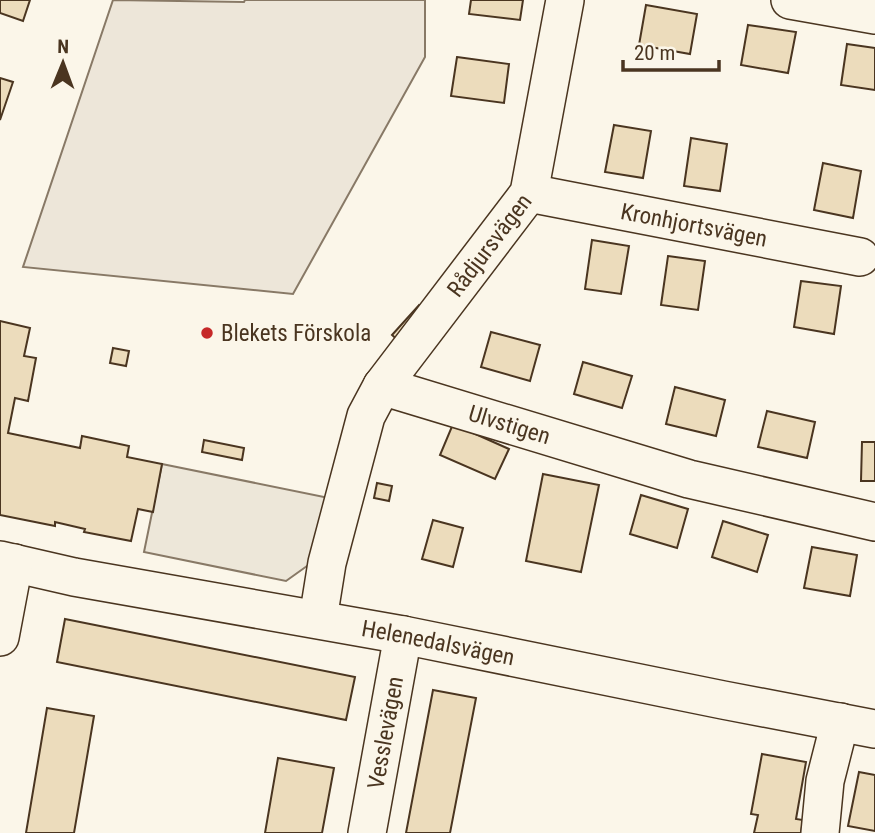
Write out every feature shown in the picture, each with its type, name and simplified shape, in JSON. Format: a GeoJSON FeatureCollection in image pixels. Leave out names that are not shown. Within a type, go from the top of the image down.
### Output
{"type":"FeatureCollection","features":[{"type":"Feature","properties":{"kind":"street","name":"Rådjursvägen"},"geometry":{"type":"LineString","coordinates":[[382,386],[529,193],[565,0]]}},
{"type":"Feature","properties":{"kind":"street"},"geometry":{"type":"LineString","coordinates":[[790,0],[875,15]]}},
{"type":"Feature","properties":{"kind":"street","name":"Kronhjortsvägen"},"geometry":{"type":"LineString","coordinates":[[529,193],[860,257]]}},
{"type":"Feature","properties":{"kind":"street"},"geometry":{"type":"LineString","coordinates":[[317,620],[327,563],[366,416],[382,386]]}},
{"type":"Feature","properties":{"kind":"street","name":"Ulvstigen"},"geometry":{"type":"LineString","coordinates":[[382,386],[689,479],[875,522]]}},
{"type":"Feature","properties":{"kind":"street"},"geometry":{"type":"LineString","coordinates":[[0,637],[7,562]]}},
{"type":"Feature","properties":{"kind":"street","name":"Helenedalsvägen"},"geometry":{"type":"LineString","coordinates":[[7,562],[74,577],[403,635],[709,698],[858,725]]}},
{"type":"Feature","properties":{"kind":"street","name":"Vesslevägen"},"geometry":{"type":"LineString","coordinates":[[367,833],[403,635]]}},
{"type":"Feature","properties":{"kind":"street"},"geometry":{"type":"LineString","coordinates":[[820,833],[825,781],[858,725]]}},
{"type":"Feature","properties":{"kind":"shaded area"},"geometry":{"type":"Polygon","coordinates":[[[113,0],[425,0],[425,57],[293,294],[23,267],[113,0]]]}},
{"type":"Feature","properties":{"kind":"shaded area"},"geometry":{"type":"Polygon","coordinates":[[[162,464],[329,498],[314,561],[286,581],[144,552],[162,464]]]}},
{"type":"Feature","properties":{"kind":"building"},"geometry":{"type":"Polygon","coordinates":[[[0,0],[30,0],[23,21],[0,13],[0,0]]]}},
{"type":"Feature","properties":{"kind":"building"},"geometry":{"type":"Polygon","coordinates":[[[471,0],[523,0],[520,20],[469,14],[471,0]]]}},
{"type":"Feature","properties":{"kind":"building"},"geometry":{"type":"Polygon","coordinates":[[[646,5],[697,14],[690,54],[639,45],[646,5]]]}},
{"type":"Feature","properties":{"kind":"building"},"geometry":{"type":"Polygon","coordinates":[[[748,25],[796,32],[788,73],[741,65],[748,25]]]}},
{"type":"Feature","properties":{"kind":"building"},"geometry":{"type":"Polygon","coordinates":[[[847,44],[875,48],[875,90],[841,85],[847,44]]]}},
{"type":"Feature","properties":{"kind":"building"},"geometry":{"type":"Polygon","coordinates":[[[457,57],[509,64],[504,103],[451,96],[457,57]]]}},
{"type":"Feature","properties":{"kind":"building"},"geometry":{"type":"Polygon","coordinates":[[[0,78],[13,82],[0,120],[0,78]]]}},
{"type":"Feature","properties":{"kind":"building"},"geometry":{"type":"Polygon","coordinates":[[[614,125],[651,131],[643,178],[605,172],[614,125]]]}},
{"type":"Feature","properties":{"kind":"building"},"geometry":{"type":"Polygon","coordinates":[[[691,138],[727,144],[720,191],[684,186],[691,138]]]}},
{"type":"Feature","properties":{"kind":"building"},"geometry":{"type":"Polygon","coordinates":[[[823,163],[861,171],[853,218],[814,210],[823,163]]]}},
{"type":"Feature","properties":{"kind":"building"},"geometry":{"type":"Polygon","coordinates":[[[592,240],[629,246],[621,294],[585,289],[592,240]]]}},
{"type":"Feature","properties":{"kind":"building"},"geometry":{"type":"Polygon","coordinates":[[[668,256],[705,261],[698,310],[661,305],[668,256]]]}},
{"type":"Feature","properties":{"kind":"building"},"geometry":{"type":"Polygon","coordinates":[[[801,281],[841,286],[834,334],[794,327],[801,281]]]}},
{"type":"Feature","properties":{"kind":"building"},"geometry":{"type":"Polygon","coordinates":[[[419,305],[429,313],[401,343],[392,335],[419,305]]]}},
{"type":"Feature","properties":{"kind":"building"},"geometry":{"type":"Polygon","coordinates":[[[0,321],[30,328],[24,356],[36,358],[28,401],[15,398],[8,433],[80,448],[82,436],[129,446],[127,457],[162,464],[153,512],[138,509],[131,541],[84,532],[85,529],[55,522],[55,526],[0,515],[0,321]]]}},
{"type":"Feature","properties":{"kind":"building"},"geometry":{"type":"Polygon","coordinates":[[[491,332],[540,345],[530,381],[481,367],[491,332]]]}},
{"type":"Feature","properties":{"kind":"building"},"geometry":{"type":"Polygon","coordinates":[[[113,348],[129,351],[126,366],[110,363],[113,348]]]}},
{"type":"Feature","properties":{"kind":"building"},"geometry":{"type":"Polygon","coordinates":[[[583,362],[632,376],[622,408],[574,394],[583,362]]]}},
{"type":"Feature","properties":{"kind":"building"},"geometry":{"type":"Polygon","coordinates":[[[675,387],[725,400],[716,436],[666,424],[675,387]]]}},
{"type":"Feature","properties":{"kind":"building"},"geometry":{"type":"Polygon","coordinates":[[[767,411],[815,422],[807,458],[758,447],[767,411]]]}},
{"type":"Feature","properties":{"kind":"building"},"geometry":{"type":"Polygon","coordinates":[[[453,424],[509,449],[495,479],[440,455],[453,424]]]}},
{"type":"Feature","properties":{"kind":"building"},"geometry":{"type":"Polygon","coordinates":[[[204,440],[244,448],[242,460],[202,452],[204,440]]]}},
{"type":"Feature","properties":{"kind":"building"},"geometry":{"type":"Polygon","coordinates":[[[862,442],[875,442],[875,481],[861,481],[862,442]]]}},
{"type":"Feature","properties":{"kind":"building"},"geometry":{"type":"Polygon","coordinates":[[[543,474],[599,485],[581,572],[526,561],[543,474]]]}},
{"type":"Feature","properties":{"kind":"building"},"geometry":{"type":"Polygon","coordinates":[[[377,483],[392,486],[389,501],[374,498],[377,483]]]}},
{"type":"Feature","properties":{"kind":"building"},"geometry":{"type":"Polygon","coordinates":[[[641,495],[688,509],[677,548],[630,534],[641,495]]]}},
{"type":"Feature","properties":{"kind":"building"},"geometry":{"type":"Polygon","coordinates":[[[433,520],[463,528],[453,567],[422,559],[433,520]]]}},
{"type":"Feature","properties":{"kind":"building"},"geometry":{"type":"Polygon","coordinates":[[[723,521],[768,535],[757,572],[712,557],[723,521]]]}},
{"type":"Feature","properties":{"kind":"building"},"geometry":{"type":"Polygon","coordinates":[[[812,547],[857,555],[850,596],[804,588],[812,547]]]}},
{"type":"Feature","properties":{"kind":"building"},"geometry":{"type":"Polygon","coordinates":[[[65,619],[355,677],[346,720],[57,662],[65,619]]]}},
{"type":"Feature","properties":{"kind":"building"},"geometry":{"type":"Polygon","coordinates":[[[433,690],[476,698],[450,833],[406,833],[433,690]]]}},
{"type":"Feature","properties":{"kind":"building"},"geometry":{"type":"Polygon","coordinates":[[[47,708],[94,716],[74,833],[26,833],[47,708]]]}},
{"type":"Feature","properties":{"kind":"building"},"geometry":{"type":"Polygon","coordinates":[[[762,754],[806,762],[796,819],[803,820],[801,833],[754,833],[758,815],[751,814],[762,754]]]}},
{"type":"Feature","properties":{"kind":"building"},"geometry":{"type":"Polygon","coordinates":[[[278,758],[334,768],[322,833],[265,833],[278,758]]]}},
{"type":"Feature","properties":{"kind":"building"},"geometry":{"type":"Polygon","coordinates":[[[859,772],[875,775],[875,831],[848,826],[859,772]]]}},
{"type":"Feature","properties":{"kind":"place","name":"Blekets Förskola"},"geometry":{"type":"Point","coordinates":[207,333]}}]}
